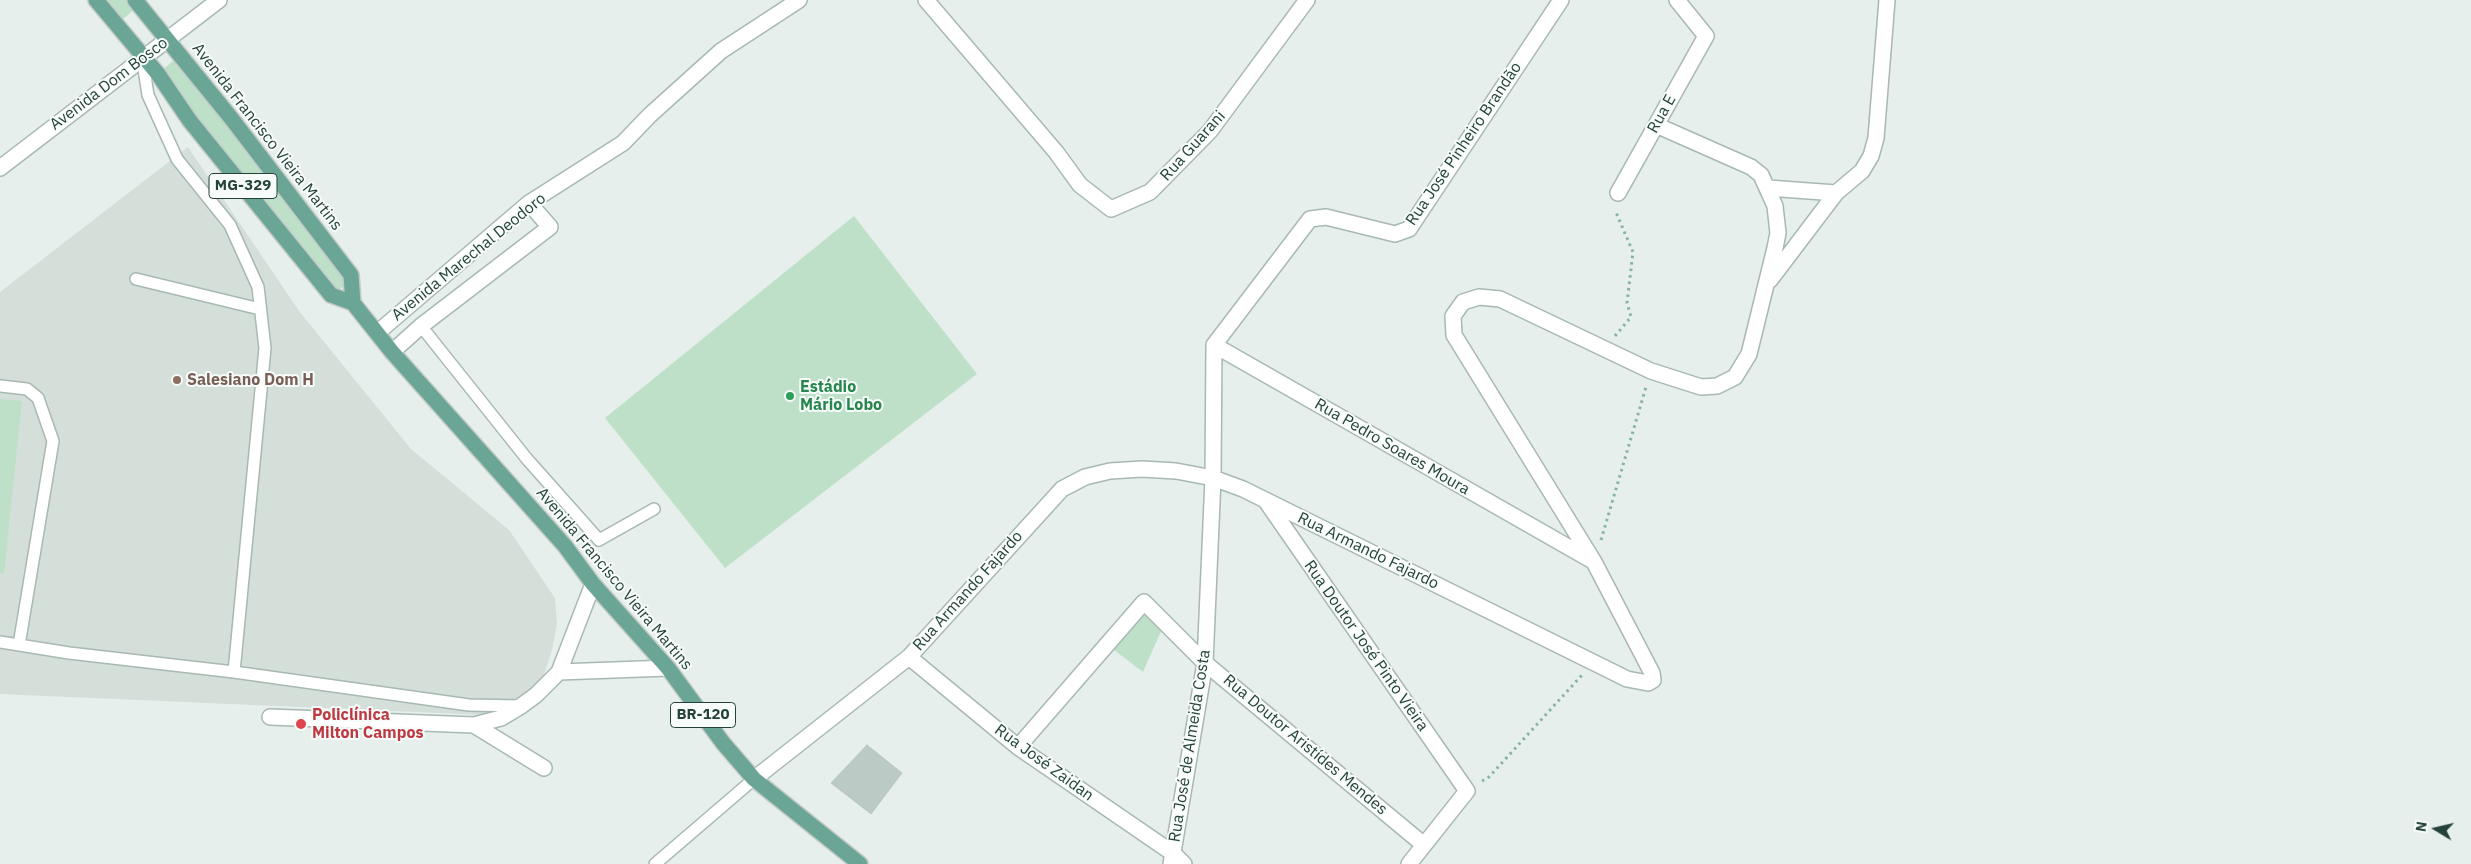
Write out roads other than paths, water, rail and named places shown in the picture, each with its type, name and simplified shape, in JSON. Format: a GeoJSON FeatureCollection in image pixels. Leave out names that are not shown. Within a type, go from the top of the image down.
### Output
{"type":"FeatureCollection","features":[{"type":"Feature","properties":{"kind":"main road","name":"MG-329"},"geometry":{"type":"LineString","coordinates":[[96,0],[158,74],[190,121],[331,296],[353,303]]}},
{"type":"Feature","properties":{"kind":"main road","name":"Avenida Francisco Vieira Martins"},"geometry":{"type":"LineString","coordinates":[[136,0],[319,230],[352,275],[353,303],[392,352],[566,546],[593,584],[668,668],[723,743],[754,779],[860,864]]}},
{"type":"Feature","properties":{"kind":"street","name":"Avenida Dom Bosco"},"geometry":{"type":"LineString","coordinates":[[0,168],[142,57],[219,0]]}},
{"type":"Feature","properties":{"kind":"street","name":"Avenida Marechal Deodoro"},"geometry":{"type":"LineString","coordinates":[[377,333],[529,203],[623,143],[650,115],[720,51],[799,0]]}},
{"type":"Feature","properties":{"kind":"street","name":"Rua Guarani"},"geometry":{"type":"LineString","coordinates":[[926,0],[1056,152],[1080,186],[1112,209],[1150,192],[1210,131],[1307,0]]}},
{"type":"Feature","properties":{"kind":"street","name":"Rua José Pinheiro Brandão"},"geometry":{"type":"LineString","coordinates":[[1214,346],[1310,219],[1326,217],[1395,234],[1409,229],[1561,0]]}},
{"type":"Feature","properties":{"kind":"street","name":"Rua E"},"geometry":{"type":"LineString","coordinates":[[1618,192],[1706,36],[1678,0]]}},
{"type":"Feature","properties":{"kind":"street"},"geometry":{"type":"LineString","coordinates":[[1766,286],[1836,193],[1862,171],[1871,156],[1874,147],[1887,0]]}},
{"type":"Feature","properties":{"kind":"street"},"geometry":{"type":"LineString","coordinates":[[1656,125],[1751,167],[1761,175],[1775,206],[1778,233],[1766,286]]}},
{"type":"Feature","properties":{"kind":"street"},"geometry":{"type":"LineString","coordinates":[[1768,188],[1836,193]]}},
{"type":"Feature","properties":{"kind":"street","name":"Avenida Marechal Deodoro"},"geometry":{"type":"LineString","coordinates":[[392,352],[421,326],[550,227],[529,203]]}},
{"type":"Feature","properties":{"kind":"street","name":"Rua Armando Fajardo"},"geometry":{"type":"LineString","coordinates":[[754,779],[909,656],[1062,488],[1085,477],[1110,471],[1142,469],[1176,471],[1213,478],[1266,500],[1627,679],[1648,683],[1653,680],[1652,673],[1594,562],[1454,335],[1453,316],[1463,302],[1479,297],[1500,299],[1651,371],[1701,387],[1717,386],[1735,377],[1749,354],[1766,286]]}},
{"type":"Feature","properties":{"kind":"street","name":"Rua José de Almeida Costa"},"geometry":{"type":"LineString","coordinates":[[1176,861],[1205,663],[1213,478],[1214,346]]}},
{"type":"Feature","properties":{"kind":"street","name":"Rua Pedro Soares Moura"},"geometry":{"type":"LineString","coordinates":[[1214,346],[1594,562]]}},
{"type":"Feature","properties":{"kind":"street","name":"Rua Doutor José Pinto Vieira"},"geometry":{"type":"LineString","coordinates":[[1266,500],[1467,791],[1424,844]]}},
{"type":"Feature","properties":{"kind":"street"},"geometry":{"type":"LineString","coordinates":[[270,718],[474,724],[501,718],[521,706],[559,672],[593,584]]}},
{"type":"Feature","properties":{"kind":"street","name":"Rua Doutor Aristídes Mendes"},"geometry":{"type":"LineString","coordinates":[[1018,747],[1144,602],[1205,663],[1424,844]]}},
{"type":"Feature","properties":{"kind":"street","name":"Rua José Zaidan"},"geometry":{"type":"LineString","coordinates":[[909,656],[1018,747],[1176,861]]}},
{"type":"Feature","properties":{"kind":"street"},"geometry":{"type":"LineString","coordinates":[[559,672],[668,668]]}},
{"type":"Feature","properties":{"kind":"street"},"geometry":{"type":"LineString","coordinates":[[474,724],[544,768]]}},
{"type":"Feature","properties":{"kind":"street"},"geometry":{"type":"LineString","coordinates":[[1409,864],[1424,844]]}},
{"type":"Feature","properties":{"kind":"lane"},"geometry":{"type":"LineString","coordinates":[[142,57],[148,95],[177,159],[230,225],[258,287],[265,348],[234,672]]}},
{"type":"Feature","properties":{"kind":"lane"},"geometry":{"type":"LineString","coordinates":[[136,279],[260,309]]}},
{"type":"Feature","properties":{"kind":"lane"},"geometry":{"type":"LineString","coordinates":[[421,326],[527,459],[600,540],[654,509]]}},
{"type":"Feature","properties":{"kind":"lane"},"geometry":{"type":"LineString","coordinates":[[0,386],[27,389],[38,398],[53,441],[19,645]]}},
{"type":"Feature","properties":{"kind":"lane"},"geometry":{"type":"LineString","coordinates":[[0,642],[69,653],[234,672],[469,705],[521,706]]}},
{"type":"Feature","properties":{"kind":"lane"},"geometry":{"type":"LineString","coordinates":[[655,864],[754,779]]}},
{"type":"Feature","properties":{"kind":"place","name":"Salesiano Dom H"},"geometry":{"type":"Point","coordinates":[177,380]}},
{"type":"Feature","properties":{"kind":"place","name":"Estádio Mário Lobo"},"geometry":{"type":"Point","coordinates":[790,396]}},
{"type":"Feature","properties":{"kind":"place","name":"Policlínica Milton Campos"},"geometry":{"type":"Point","coordinates":[301,724]}}]}
